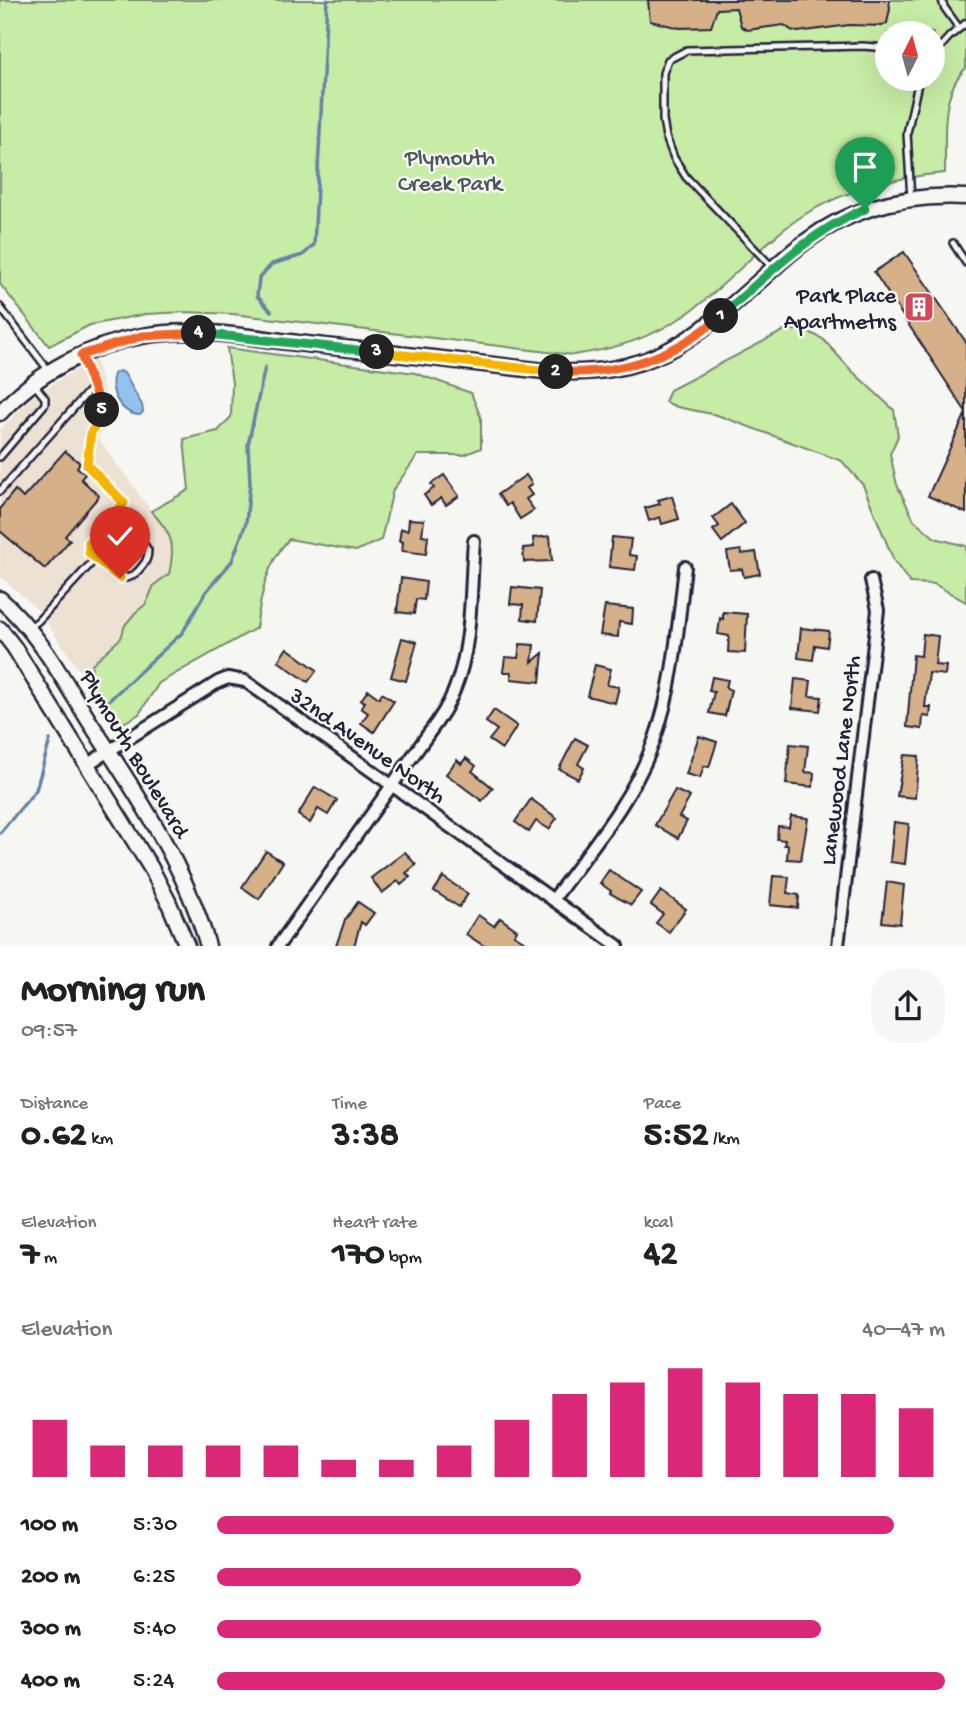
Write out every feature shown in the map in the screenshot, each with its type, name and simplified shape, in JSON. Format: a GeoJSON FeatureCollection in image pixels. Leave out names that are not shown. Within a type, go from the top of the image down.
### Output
{"type":"FeatureCollection","features":[{"type":"Feature","properties":{"kind":"street"},"geometry":{"type":"LineString","coordinates":[[0,413],[33,384],[81,355],[142,336],[196,332],[553,372],[594,372],[620,368],[645,361],[681,345],[716,320],[805,242],[847,217],[865,209],[911,199],[966,197]]}},
{"type":"Feature","properties":{"kind":"street"},"geometry":{"type":"LineString","coordinates":[[278,946],[443,713],[455,690],[466,641],[474,541]]}},
{"type":"Feature","properties":{"kind":"street"},"geometry":{"type":"LineString","coordinates":[[553,900],[616,813],[637,779],[653,743],[673,666],[685,567]]}},
{"type":"Feature","properties":{"kind":"street","name":"Lanewood Lane North"},"geometry":{"type":"LineString","coordinates":[[838,946],[878,610],[871,580]]}},
{"type":"Feature","properties":{"kind":"street","name":"Plymouth Boulevard"},"geometry":{"type":"LineString","coordinates":[[0,598],[29,628],[54,661],[110,750],[185,879],[208,946]]}},
{"type":"Feature","properties":{"kind":"street","name":"Plymouth Boulevard"},"geometry":{"type":"LineString","coordinates":[[0,629],[88,764],[161,887],[187,946]]}},
{"type":"Feature","properties":{"kind":"street","name":"32nd Avenue North"},"geometry":{"type":"LineString","coordinates":[[88,764],[218,682],[228,678],[245,681],[618,946]]}},
{"type":"Feature","properties":{"kind":"lane"},"geometry":{"type":"LineString","coordinates":[[942,0],[944,7],[960,28]]}},
{"type":"Feature","properties":{"kind":"lane"},"geometry":{"type":"LineString","coordinates":[[945,43],[966,23]]}},
{"type":"Feature","properties":{"kind":"lane"},"geometry":{"type":"LineString","coordinates":[[774,269],[686,177],[674,158],[663,120],[663,73],[668,60],[687,50],[875,46]]}},
{"type":"Feature","properties":{"kind":"lane"},"geometry":{"type":"LineString","coordinates":[[911,199],[907,133],[916,91]]}},
{"type":"Feature","properties":{"kind":"lane"},"geometry":{"type":"LineString","coordinates":[[953,243],[966,263]]}},
{"type":"Feature","properties":{"kind":"lane"},"geometry":{"type":"LineString","coordinates":[[0,307],[51,373]]}},
{"type":"Feature","properties":{"kind":"lane"},"geometry":{"type":"LineString","coordinates":[[81,355],[103,412],[91,433],[87,465],[124,503],[118,509],[89,542],[89,553],[120,578],[127,579],[146,562],[148,550],[118,509]]}},
{"type":"Feature","properties":{"kind":"lane"},"geometry":{"type":"LineString","coordinates":[[0,457],[45,404],[45,398],[33,384]]}},
{"type":"Feature","properties":{"kind":"lane"},"geometry":{"type":"LineString","coordinates":[[0,491],[94,385]]}},
{"type":"Feature","properties":{"kind":"lane"},"geometry":{"type":"LineString","coordinates":[[29,628],[96,558]]}},
{"type":"Feature","properties":{"kind":"shaded area"},"geometry":{"type":"Polygon","coordinates":[[[95,358],[111,417],[98,438],[169,532],[173,554],[169,574],[154,585],[146,604],[125,625],[122,638],[80,671],[37,609],[0,576],[0,430],[31,398],[95,358]]]}},
{"type":"Feature","properties":{"kind":"green space","name":"Plymouth Creek Park"},"geometry":{"type":"Polygon","coordinates":[[[0,0],[966,0],[966,68],[951,90],[948,104],[945,173],[874,185],[823,204],[776,236],[688,313],[647,336],[619,346],[573,355],[233,314],[186,312],[146,314],[90,325],[49,346],[0,284],[0,0]]]}},
{"type":"Feature","properties":{"kind":"green space"},"geometry":{"type":"Polygon","coordinates":[[[785,330],[805,330],[823,339],[851,370],[894,410],[898,436],[890,454],[897,485],[914,520],[935,538],[966,546],[966,602],[934,584],[910,583],[894,561],[863,485],[842,461],[717,415],[665,402],[670,390],[785,330]]]}},
{"type":"Feature","properties":{"kind":"green space"},"geometry":{"type":"Polygon","coordinates":[[[227,348],[415,373],[471,393],[481,418],[481,448],[464,455],[418,455],[393,490],[381,540],[356,551],[289,539],[270,569],[256,628],[159,683],[139,714],[122,724],[108,718],[91,685],[92,664],[121,638],[125,625],[146,604],[154,585],[169,574],[172,547],[168,533],[151,511],[189,490],[184,439],[218,431],[231,417],[232,383],[227,348]]]}},
{"type":"Feature","properties":{"kind":"water"},"geometry":{"type":"Polygon","coordinates":[[[119,371],[124,373],[142,405],[143,412],[140,415],[127,411],[115,395],[114,374],[119,371]]]}},
{"type":"Feature","properties":{"kind":"building"},"geometry":{"type":"Polygon","coordinates":[[[648,0],[889,0],[890,9],[887,21],[875,21],[875,26],[849,25],[798,32],[784,25],[747,30],[741,26],[736,8],[717,9],[711,27],[680,28],[650,21],[648,0]]]}},
{"type":"Feature","properties":{"kind":"building","name":"Park Place Apartmetns"},"geometry":{"type":"Polygon","coordinates":[[[904,252],[966,342],[966,412],[874,272],[904,252]]]}},
{"type":"Feature","properties":{"kind":"building"},"geometry":{"type":"Polygon","coordinates":[[[966,413],[966,513],[928,496],[966,413]]]}},
{"type":"Feature","properties":{"kind":"building"},"geometry":{"type":"Polygon","coordinates":[[[65,451],[80,463],[77,467],[85,474],[81,479],[99,496],[65,536],[70,540],[45,569],[0,531],[0,508],[15,490],[23,498],[65,451]]]}},
{"type":"Feature","properties":{"kind":"building"},"geometry":{"type":"Polygon","coordinates":[[[444,475],[459,496],[446,505],[441,498],[431,505],[424,495],[434,488],[431,484],[444,475]]]}},
{"type":"Feature","properties":{"kind":"building"},"geometry":{"type":"Polygon","coordinates":[[[526,475],[532,484],[527,488],[532,495],[526,499],[534,510],[520,519],[510,503],[506,506],[498,494],[526,475]]]}},
{"type":"Feature","properties":{"kind":"building"},"geometry":{"type":"Polygon","coordinates":[[[672,496],[679,519],[662,524],[660,517],[649,521],[645,508],[660,504],[658,500],[672,496]]]}},
{"type":"Feature","properties":{"kind":"building"},"geometry":{"type":"Polygon","coordinates":[[[731,504],[745,523],[722,542],[713,530],[719,526],[713,518],[731,504]]]}},
{"type":"Feature","properties":{"kind":"building"},"geometry":{"type":"Polygon","coordinates":[[[409,519],[424,520],[422,535],[428,536],[426,554],[402,551],[403,542],[399,541],[401,529],[408,530],[409,519]]]}},
{"type":"Feature","properties":{"kind":"building"},"geometry":{"type":"Polygon","coordinates":[[[550,536],[552,561],[524,562],[523,548],[534,547],[533,538],[550,536]]]}},
{"type":"Feature","properties":{"kind":"building"},"geometry":{"type":"Polygon","coordinates":[[[612,537],[631,539],[629,555],[637,556],[635,570],[609,567],[612,537]]]}},
{"type":"Feature","properties":{"kind":"building"},"geometry":{"type":"Polygon","coordinates":[[[741,550],[742,554],[756,552],[760,574],[744,577],[742,569],[730,570],[727,552],[741,550]]]}},
{"type":"Feature","properties":{"kind":"building"},"geometry":{"type":"Polygon","coordinates":[[[401,578],[426,582],[424,600],[416,599],[414,614],[397,612],[401,578]]]}},
{"type":"Feature","properties":{"kind":"building"},"geometry":{"type":"Polygon","coordinates":[[[512,587],[540,590],[537,621],[522,619],[523,605],[510,604],[512,587]]]}},
{"type":"Feature","properties":{"kind":"building"},"geometry":{"type":"Polygon","coordinates":[[[605,606],[633,609],[632,624],[619,622],[618,637],[600,635],[605,606]]]}},
{"type":"Feature","properties":{"kind":"building"},"geometry":{"type":"Polygon","coordinates":[[[723,612],[747,614],[745,653],[728,652],[729,636],[718,634],[723,612]]]}},
{"type":"Feature","properties":{"kind":"building"},"geometry":{"type":"Polygon","coordinates":[[[801,628],[829,631],[827,647],[815,645],[813,660],[798,658],[801,628]]]}},
{"type":"Feature","properties":{"kind":"building"},"geometry":{"type":"Polygon","coordinates":[[[923,634],[938,636],[935,665],[946,666],[945,675],[929,673],[925,707],[931,707],[930,717],[923,716],[922,729],[907,727],[913,655],[921,656],[923,634]]]}},
{"type":"Feature","properties":{"kind":"building"},"geometry":{"type":"Polygon","coordinates":[[[402,638],[417,642],[406,681],[391,677],[402,638]]]}},
{"type":"Feature","properties":{"kind":"building"},"geometry":{"type":"Polygon","coordinates":[[[520,644],[534,645],[532,662],[543,653],[540,682],[511,679],[511,672],[503,672],[505,657],[518,658],[520,644]]]}},
{"type":"Feature","properties":{"kind":"building"},"geometry":{"type":"Polygon","coordinates":[[[287,648],[317,670],[308,682],[278,661],[287,648]]]}},
{"type":"Feature","properties":{"kind":"building"},"geometry":{"type":"Polygon","coordinates":[[[595,665],[611,669],[607,685],[619,687],[615,703],[587,696],[595,665]]]}},
{"type":"Feature","properties":{"kind":"building"},"geometry":{"type":"Polygon","coordinates":[[[712,677],[728,680],[726,688],[731,690],[725,716],[709,713],[714,692],[709,691],[712,677]]]}},
{"type":"Feature","properties":{"kind":"building"},"geometry":{"type":"Polygon","coordinates":[[[795,679],[811,681],[809,696],[822,697],[820,711],[792,708],[795,679]]]}},
{"type":"Feature","properties":{"kind":"building"},"geometry":{"type":"Polygon","coordinates":[[[368,690],[379,698],[382,693],[394,701],[374,732],[361,723],[368,713],[361,708],[365,702],[361,700],[368,690]]]}},
{"type":"Feature","properties":{"kind":"building"},"geometry":{"type":"Polygon","coordinates":[[[494,710],[517,726],[502,749],[489,740],[497,730],[486,722],[494,710]]]}},
{"type":"Feature","properties":{"kind":"building"},"geometry":{"type":"Polygon","coordinates":[[[699,736],[717,742],[709,767],[704,766],[700,778],[686,774],[699,736]]]}},
{"type":"Feature","properties":{"kind":"building"},"geometry":{"type":"Polygon","coordinates":[[[575,738],[588,745],[578,764],[584,768],[578,779],[559,769],[575,738]]]}},
{"type":"Feature","properties":{"kind":"building"},"geometry":{"type":"Polygon","coordinates":[[[790,744],[808,746],[805,772],[814,773],[813,787],[786,784],[790,744]]]}},
{"type":"Feature","properties":{"kind":"building"},"geometry":{"type":"Polygon","coordinates":[[[904,755],[919,756],[915,798],[897,796],[904,755]]]}},
{"type":"Feature","properties":{"kind":"building"},"geometry":{"type":"Polygon","coordinates":[[[466,758],[476,766],[472,771],[493,788],[482,801],[446,774],[457,760],[461,764],[466,758]]]}},
{"type":"Feature","properties":{"kind":"building"},"geometry":{"type":"Polygon","coordinates":[[[315,787],[337,800],[328,815],[318,809],[310,823],[298,815],[315,787]]]}},
{"type":"Feature","properties":{"kind":"building"},"geometry":{"type":"Polygon","coordinates":[[[675,790],[690,797],[679,817],[687,821],[678,838],[655,825],[675,790]]]}},
{"type":"Feature","properties":{"kind":"building"},"geometry":{"type":"Polygon","coordinates":[[[531,799],[557,818],[549,829],[536,821],[529,832],[515,822],[531,799]]]}},
{"type":"Feature","properties":{"kind":"building"},"geometry":{"type":"Polygon","coordinates":[[[791,816],[808,818],[801,860],[787,859],[788,845],[784,845],[785,840],[777,839],[778,826],[789,827],[791,816]]]}},
{"type":"Feature","properties":{"kind":"building"},"geometry":{"type":"Polygon","coordinates":[[[894,822],[909,824],[905,864],[890,862],[894,822]]]}},
{"type":"Feature","properties":{"kind":"building"},"geometry":{"type":"Polygon","coordinates":[[[266,851],[283,862],[259,899],[242,887],[266,851]]]}},
{"type":"Feature","properties":{"kind":"building"},"geometry":{"type":"Polygon","coordinates":[[[405,852],[416,865],[406,873],[410,877],[401,885],[398,881],[382,893],[371,878],[405,852]]]}},
{"type":"Feature","properties":{"kind":"building"},"geometry":{"type":"Polygon","coordinates":[[[609,870],[641,892],[631,905],[610,893],[611,891],[600,883],[609,870]]]}},
{"type":"Feature","properties":{"kind":"building"},"geometry":{"type":"Polygon","coordinates":[[[773,876],[789,877],[787,893],[799,895],[798,908],[770,905],[773,876]]]}},
{"type":"Feature","properties":{"kind":"building"},"geometry":{"type":"Polygon","coordinates":[[[443,877],[468,894],[459,907],[434,891],[443,877]]]}},
{"type":"Feature","properties":{"kind":"building"},"geometry":{"type":"Polygon","coordinates":[[[887,882],[904,885],[900,924],[882,922],[887,882]]]}},
{"type":"Feature","properties":{"kind":"building"},"geometry":{"type":"Polygon","coordinates":[[[661,891],[686,909],[669,932],[656,923],[663,914],[651,905],[661,891]]]}},
{"type":"Feature","properties":{"kind":"building"},"geometry":{"type":"Polygon","coordinates":[[[358,902],[374,913],[365,925],[361,922],[354,946],[336,946],[345,920],[358,902]]]}},
{"type":"Feature","properties":{"kind":"building"},"geometry":{"type":"Polygon","coordinates":[[[478,915],[494,926],[500,918],[517,930],[514,935],[532,946],[484,946],[466,934],[478,915]]]}},
{"type":"Feature","properties":{"kind":"waterway"},"geometry":{"type":"LineString","coordinates":[[271,311],[257,296],[259,278],[272,264],[303,255],[314,245],[327,0]]}},
{"type":"Feature","properties":{"kind":"waterway"},"geometry":{"type":"LineString","coordinates":[[105,704],[183,632],[205,593],[232,561],[246,523],[250,483],[248,445],[265,367]]}},
{"type":"Feature","properties":{"kind":"waterway"},"geometry":{"type":"LineString","coordinates":[[0,833],[36,790],[50,740]]}},
{"type":"Feature","properties":{"kind":"place","name":"Park Place Apartmetns"},"geometry":{"type":"Point","coordinates":[919,307]}},
{"type":"Feature","properties":{"kind":"route"},"geometry":{"type":"LineString","coordinates":[[120,578],[89,553],[89,542],[124,503],[87,465],[91,433],[103,412],[81,355],[142,336],[196,332],[553,372],[594,372],[620,368],[664,354],[700,333],[805,242],[865,209]]}}]}
